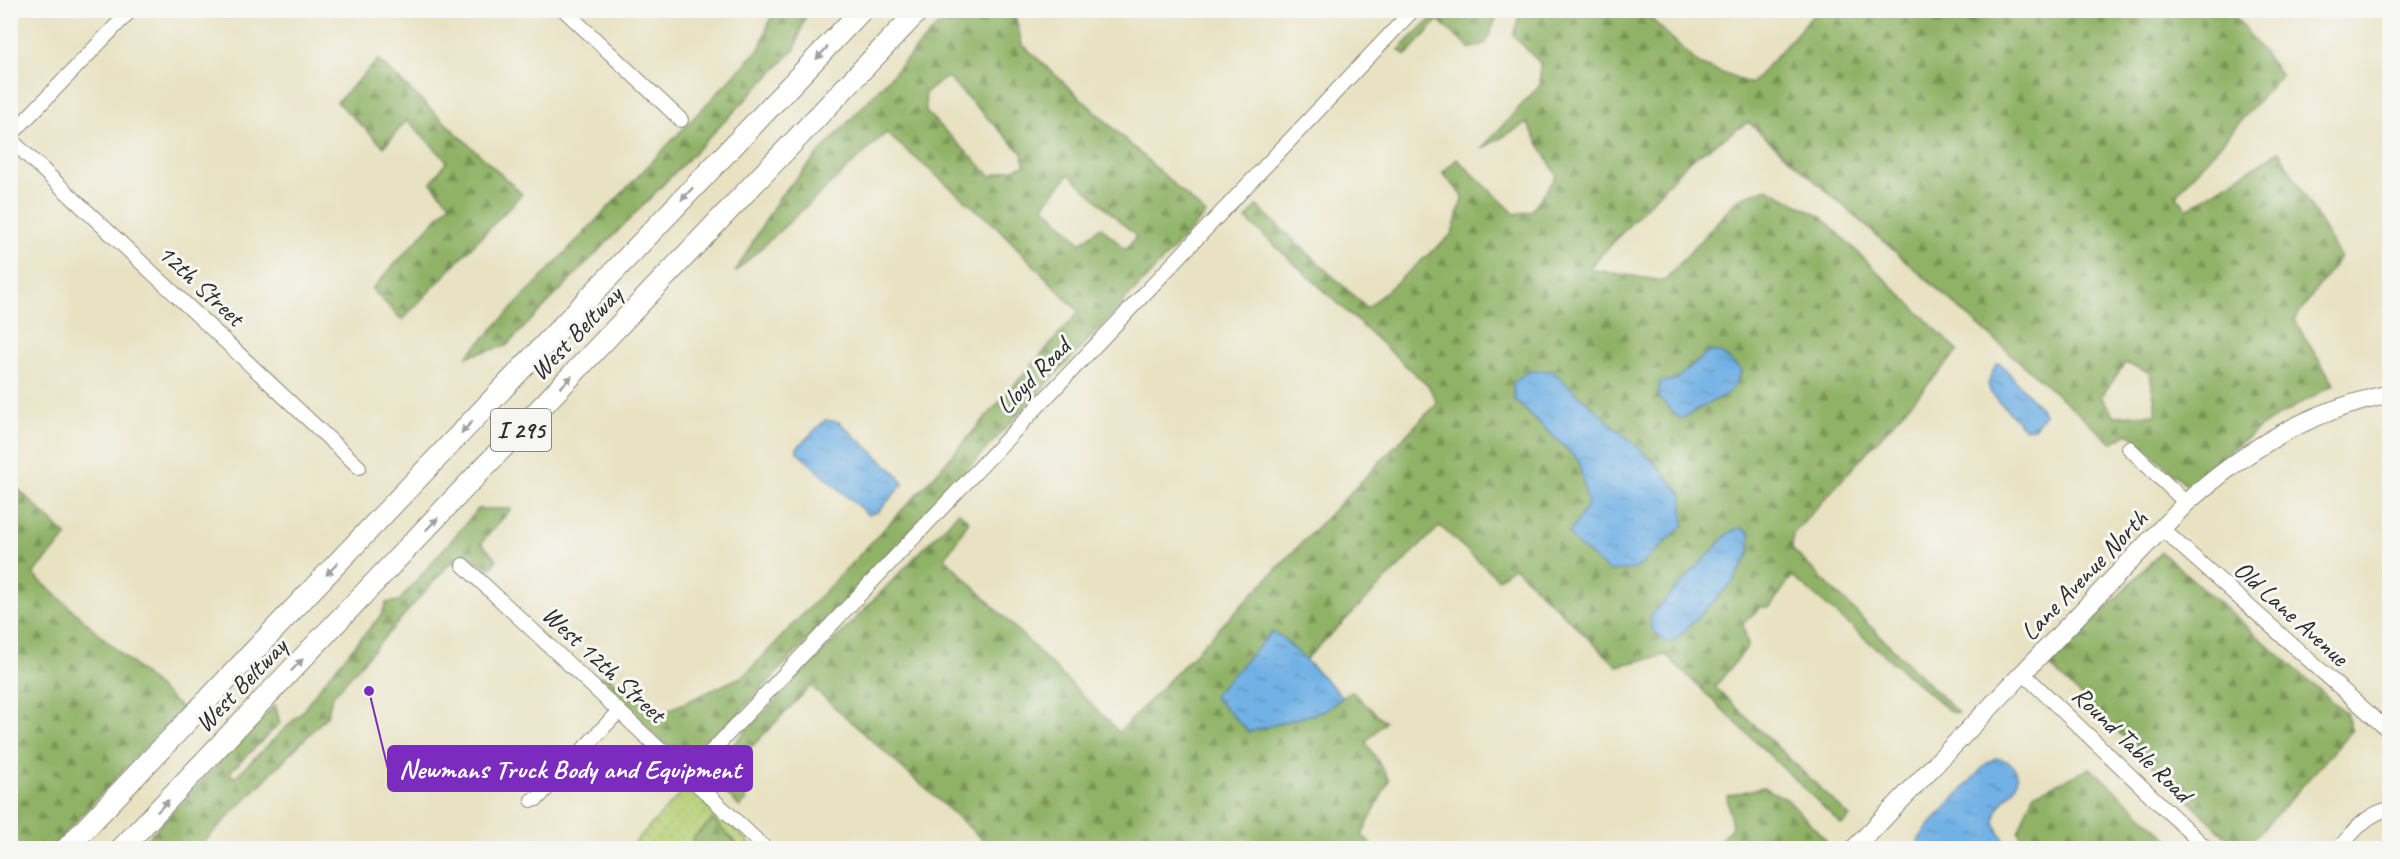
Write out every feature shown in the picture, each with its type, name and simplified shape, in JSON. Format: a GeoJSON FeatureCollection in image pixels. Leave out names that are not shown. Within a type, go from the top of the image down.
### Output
{"type":"FeatureCollection","features":[{"type":"Feature","properties":{"kind":"highway","name":"West Beltway"},"geometry":{"type":"LineString","coordinates":[[67,849],[862,10]]}},
{"type":"Feature","properties":{"kind":"highway","name":"West Beltway"},"geometry":{"type":"LineString","coordinates":[[122,849],[919,10]]}},
{"type":"Feature","properties":{"kind":"main road","name":"Lane Avenue North"},"geometry":{"type":"LineString","coordinates":[[1855,849],[2186,503],[2219,474],[2254,449],[2301,423],[2330,411],[2390,394]]}},
{"type":"Feature","properties":{"kind":"street"},"geometry":{"type":"LineString","coordinates":[[10,137],[131,10]]}},
{"type":"Feature","properties":{"kind":"street"},"geometry":{"type":"LineString","coordinates":[[564,10],[681,120]]}},
{"type":"Feature","properties":{"kind":"street","name":"Lloyd Road"},"geometry":{"type":"LineString","coordinates":[[689,775],[1413,10]]}},
{"type":"Feature","properties":{"kind":"street"},"geometry":{"type":"LineString","coordinates":[[2382,10],[2390,19]]}},
{"type":"Feature","properties":{"kind":"street","name":"12th Street"},"geometry":{"type":"LineString","coordinates":[[10,137],[359,467]]}},
{"type":"Feature","properties":{"kind":"street"},"geometry":{"type":"LineString","coordinates":[[2129,448],[2186,503]]}},
{"type":"Feature","properties":{"kind":"street","name":"Old Lane Avenue"},"geometry":{"type":"LineString","coordinates":[[2162,530],[2390,732]]}},
{"type":"Feature","properties":{"kind":"street","name":"West 12th Street"},"geometry":{"type":"LineString","coordinates":[[463,565],[689,775],[765,849]]}},
{"type":"Feature","properties":{"kind":"street","name":"Round Table Road"},"geometry":{"type":"LineString","coordinates":[[2024,674],[2206,849]]}},
{"type":"Feature","properties":{"kind":"street"},"geometry":{"type":"LineString","coordinates":[[532,800],[537,799],[619,711]]}},
{"type":"Feature","properties":{"kind":"street"},"geometry":{"type":"LineString","coordinates":[[2339,849],[2365,820],[2376,812],[2386,810]]}},
{"type":"Feature","properties":{"kind":"green space"},"geometry":{"type":"Polygon","coordinates":[[[773,11],[807,11],[795,49],[506,346],[467,356],[760,48],[773,11]]]}},
{"type":"Feature","properties":{"kind":"green space"},"geometry":{"type":"Polygon","coordinates":[[[951,11],[1014,11],[1022,44],[1206,214],[725,728],[695,749],[666,745],[591,677],[609,677],[658,715],[745,675],[925,486],[1079,312],[998,228],[886,133],[735,272],[780,196],[951,11]],[[947,77],[925,93],[926,112],[991,176],[1025,165],[1022,153],[947,77]],[[1069,174],[1044,206],[1081,243],[1101,227],[1126,250],[1136,236],[1069,174]]]}},
{"type":"Feature","properties":{"kind":"green space"},"geometry":{"type":"Polygon","coordinates":[[[1439,11],[1499,11],[1486,43],[1470,49],[1438,20],[1406,56],[1399,50],[1439,11]]]}},
{"type":"Feature","properties":{"kind":"green space"},"geometry":{"type":"Polygon","coordinates":[[[1516,11],[1643,11],[1699,64],[1751,84],[1817,11],[2231,11],[2281,75],[2176,195],[2187,209],[2279,151],[2340,257],[2294,320],[2334,384],[2263,425],[2187,485],[2128,433],[2112,443],[1748,122],[1689,161],[1588,269],[1664,281],[1738,199],[1767,188],[1822,217],[1958,351],[1793,534],[1792,549],[1958,713],[1951,712],[1792,576],[1770,607],[1760,607],[1743,624],[1748,646],[1715,687],[1850,817],[1842,825],[1666,655],[1617,666],[1514,567],[1498,579],[1440,526],[1304,661],[1283,638],[1324,711],[1351,691],[1385,722],[1366,742],[1389,780],[1362,835],[1375,848],[992,848],[811,686],[728,771],[747,800],[740,807],[715,783],[716,762],[959,512],[969,521],[945,558],[1119,732],[1437,403],[1429,387],[1246,219],[1257,206],[1367,308],[1452,234],[1463,196],[1442,173],[1457,159],[1515,214],[1531,211],[1557,176],[1527,123],[1481,149],[1540,85],[1540,63],[1513,35],[1520,14],[1516,11]],[[2125,363],[2101,397],[2115,416],[2157,414],[2150,373],[2125,363]],[[1551,370],[1514,399],[1579,461],[1588,505],[1682,495],[1653,461],[1551,370]]]}},
{"type":"Feature","properties":{"kind":"green space"},"geometry":{"type":"Polygon","coordinates":[[[378,60],[522,194],[402,320],[372,289],[450,204],[431,183],[447,161],[407,120],[384,147],[337,102],[378,60]]]}},
{"type":"Feature","properties":{"kind":"green space"},"geometry":{"type":"Polygon","coordinates":[[[18,489],[67,536],[33,574],[181,708],[51,848],[11,848],[10,496],[18,489]]]}},
{"type":"Feature","properties":{"kind":"green space"},"geometry":{"type":"Polygon","coordinates":[[[478,509],[511,509],[481,543],[497,559],[491,569],[465,554],[455,564],[451,562],[332,697],[327,716],[198,848],[138,848],[275,705],[280,723],[230,772],[234,778],[302,712],[322,684],[382,614],[386,603],[399,601],[478,509]]]}},
{"type":"Feature","properties":{"kind":"green space"},"geometry":{"type":"Polygon","coordinates":[[[2161,552],[2346,713],[2352,731],[2246,848],[2238,848],[2050,666],[2161,552]]]}},
{"type":"Feature","properties":{"kind":"green space"},"geometry":{"type":"Polygon","coordinates":[[[2091,768],[2178,848],[2026,848],[2018,832],[2033,794],[2091,768]]]}},
{"type":"Feature","properties":{"kind":"green space"},"geometry":{"type":"Polygon","coordinates":[[[689,785],[755,848],[741,848],[713,820],[694,837],[690,848],[629,848],[689,785]]]}},
{"type":"Feature","properties":{"kind":"green space"},"geometry":{"type":"Polygon","coordinates":[[[1763,787],[1787,799],[1826,840],[1824,848],[1713,848],[1732,827],[1727,796],[1763,787]]]}},
{"type":"Feature","properties":{"kind":"green space"},"geometry":{"type":"Polygon","coordinates":[[[713,820],[741,848],[690,848],[694,837],[713,820]]]}},
{"type":"Feature","properties":{"kind":"water"},"geometry":{"type":"Polygon","coordinates":[[[1710,351],[1721,353],[1742,371],[1730,392],[1680,419],[1658,397],[1660,382],[1675,380],[1710,351]]]}},
{"type":"Feature","properties":{"kind":"water"},"geometry":{"type":"Polygon","coordinates":[[[2000,363],[2045,414],[2034,428],[2025,429],[1991,393],[1988,384],[1996,364],[2000,363]]]}},
{"type":"Feature","properties":{"kind":"water"},"geometry":{"type":"Polygon","coordinates":[[[1551,370],[1653,461],[1682,495],[1684,525],[1636,569],[1609,571],[1575,543],[1569,533],[1588,505],[1579,461],[1514,399],[1513,383],[1527,372],[1551,370]]]}},
{"type":"Feature","properties":{"kind":"water"},"geometry":{"type":"Polygon","coordinates":[[[825,420],[839,422],[898,475],[903,484],[878,512],[868,515],[797,452],[797,448],[825,420]]]}},
{"type":"Feature","properties":{"kind":"water"},"geometry":{"type":"Polygon","coordinates":[[[1741,528],[1750,533],[1750,552],[1734,581],[1674,641],[1666,643],[1652,629],[1650,616],[1730,532],[1741,528]]]}},
{"type":"Feature","properties":{"kind":"water"},"geometry":{"type":"Polygon","coordinates":[[[1272,632],[1283,638],[1343,697],[1324,711],[1249,732],[1213,696],[1272,632]]]}},
{"type":"Feature","properties":{"kind":"water"},"geometry":{"type":"Polygon","coordinates":[[[1995,758],[2009,762],[2018,775],[2015,787],[1998,808],[1995,819],[1999,832],[2010,848],[1920,848],[1918,841],[1926,829],[1987,763],[1995,758]]]}},
{"type":"Feature","properties":{"kind":"place","name":"Newmans Truck Body and Equipment"},"geometry":{"type":"Point","coordinates":[369,691]}}]}
